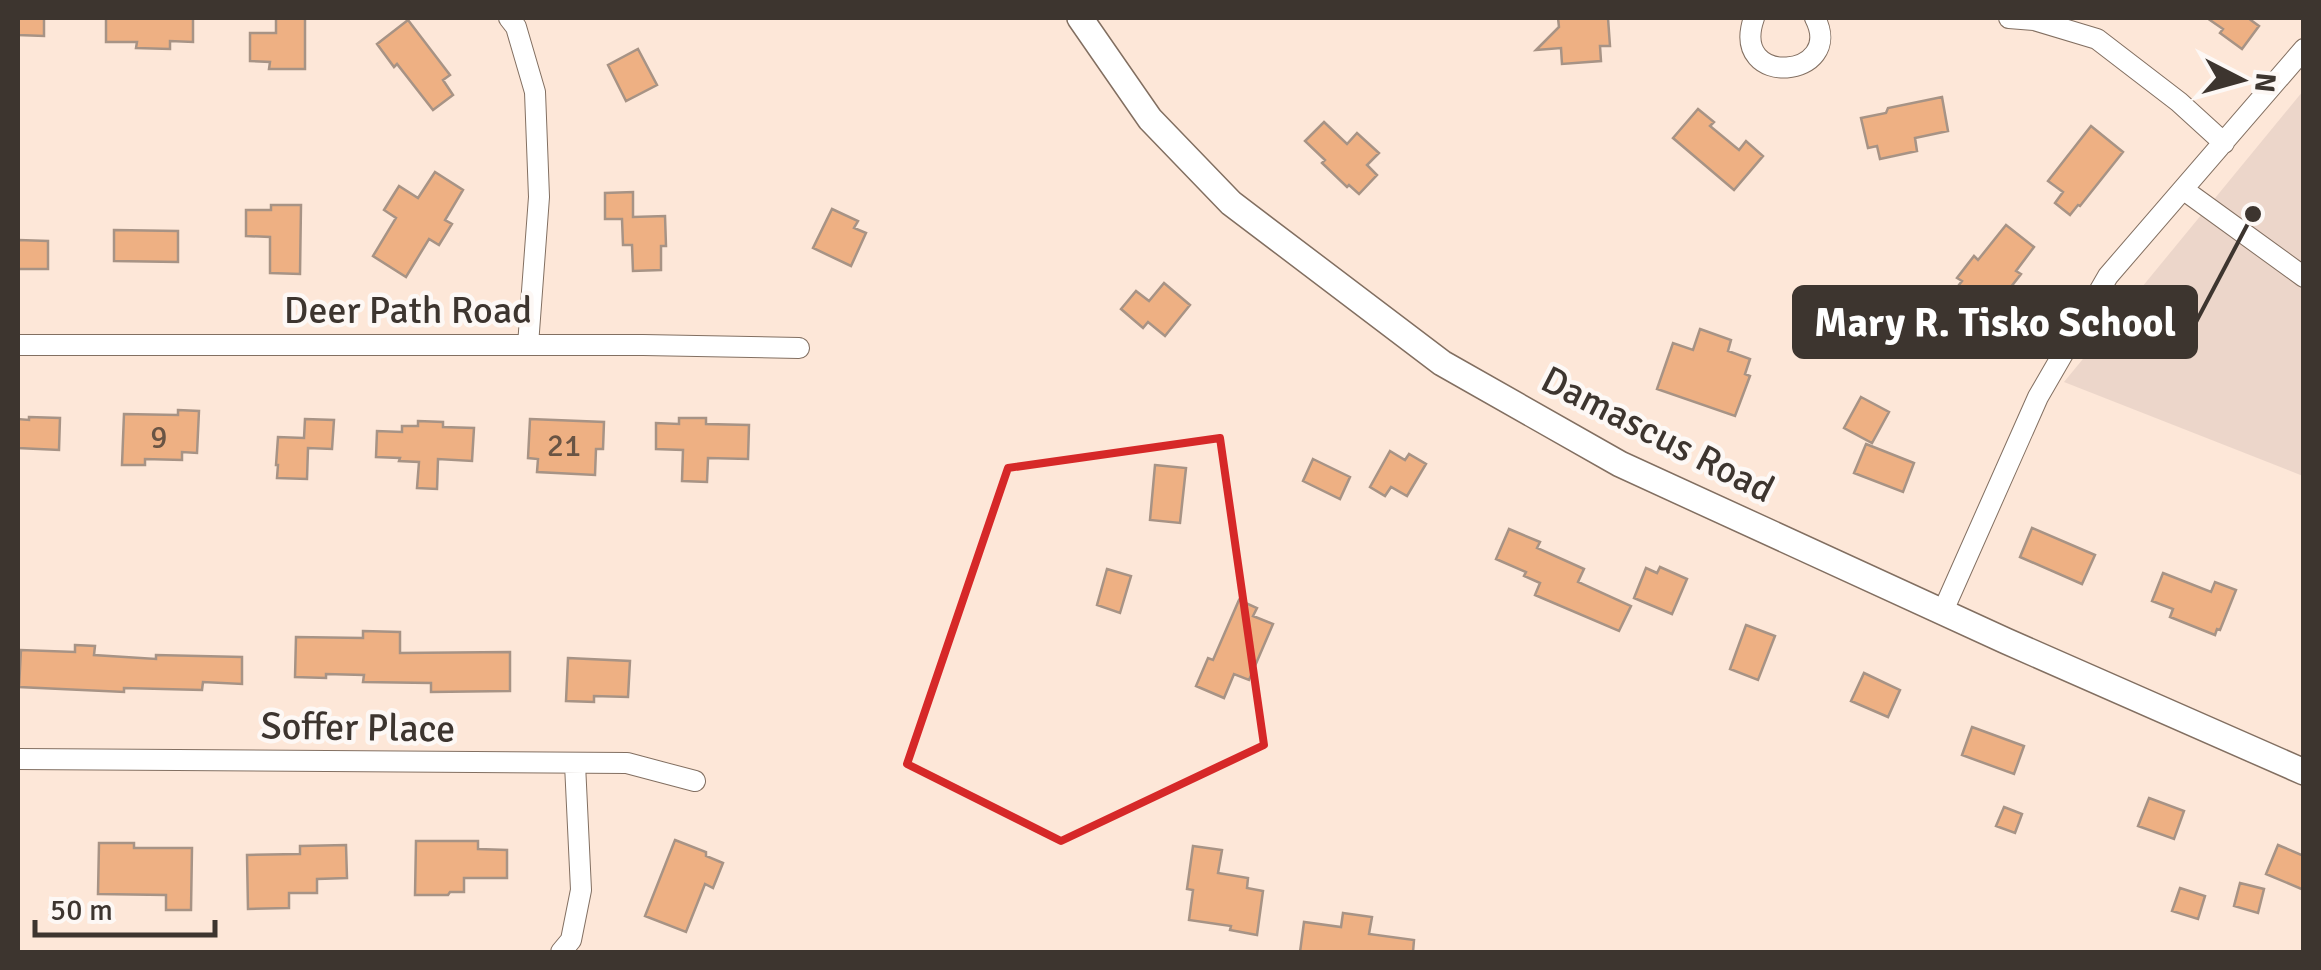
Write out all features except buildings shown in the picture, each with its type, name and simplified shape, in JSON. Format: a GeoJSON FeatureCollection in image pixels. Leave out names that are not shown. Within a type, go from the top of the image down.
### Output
{"type":"FeatureCollection","features":[{"type":"Feature","properties":{"kind":"street"},"geometry":{"type":"LineString","coordinates":[[508,18],[516,26],[535,92],[539,197],[528,345]]}},
{"type":"Feature","properties":{"kind":"street","name":"Damascus Road"},"geometry":{"type":"LineString","coordinates":[[1080,18],[1150,119],[1231,203],[1442,363],[1620,464],[2304,772]]}},
{"type":"Feature","properties":{"kind":"street"},"geometry":{"type":"LineString","coordinates":[[1754,18],[1751,44],[1757,56],[1780,69],[1794,68],[1816,52],[1820,38],[1815,18]]}},
{"type":"Feature","properties":{"kind":"street"},"geometry":{"type":"LineString","coordinates":[[2008,18],[2034,20],[2097,39],[2179,102],[2224,143]]}},
{"type":"Feature","properties":{"kind":"street"},"geometry":{"type":"LineString","coordinates":[[1943,612],[2038,396],[2108,276],[2304,49]]}},
{"type":"Feature","properties":{"kind":"street"},"geometry":{"type":"LineString","coordinates":[[2184,190],[2304,277]]}},
{"type":"Feature","properties":{"kind":"street","name":"Deer Path Road"},"geometry":{"type":"LineString","coordinates":[[18,345],[643,344],[798,348]]}},
{"type":"Feature","properties":{"kind":"street","name":"Soffer Place"},"geometry":{"type":"LineString","coordinates":[[18,759],[627,763],[695,781]]}},
{"type":"Feature","properties":{"kind":"street"},"geometry":{"type":"LineString","coordinates":[[561,952],[570,940],[581,890],[574,764]]}},
{"type":"Feature","properties":{"kind":"highlighted area"},"geometry":{"type":"Polygon","coordinates":[[[1220,438],[1264,745],[1061,841],[907,764],[1008,468],[1220,438]]]}},
{"type":"Feature","properties":{"kind":"shaded area"},"geometry":{"type":"Polygon","coordinates":[[[2303,91],[2303,476],[2064,382],[2303,91]]]}},
{"type":"Feature","properties":{"kind":"place","name":"Mary R. Tisko School"},"geometry":{"type":"Point","coordinates":[2253,214]}}]}
